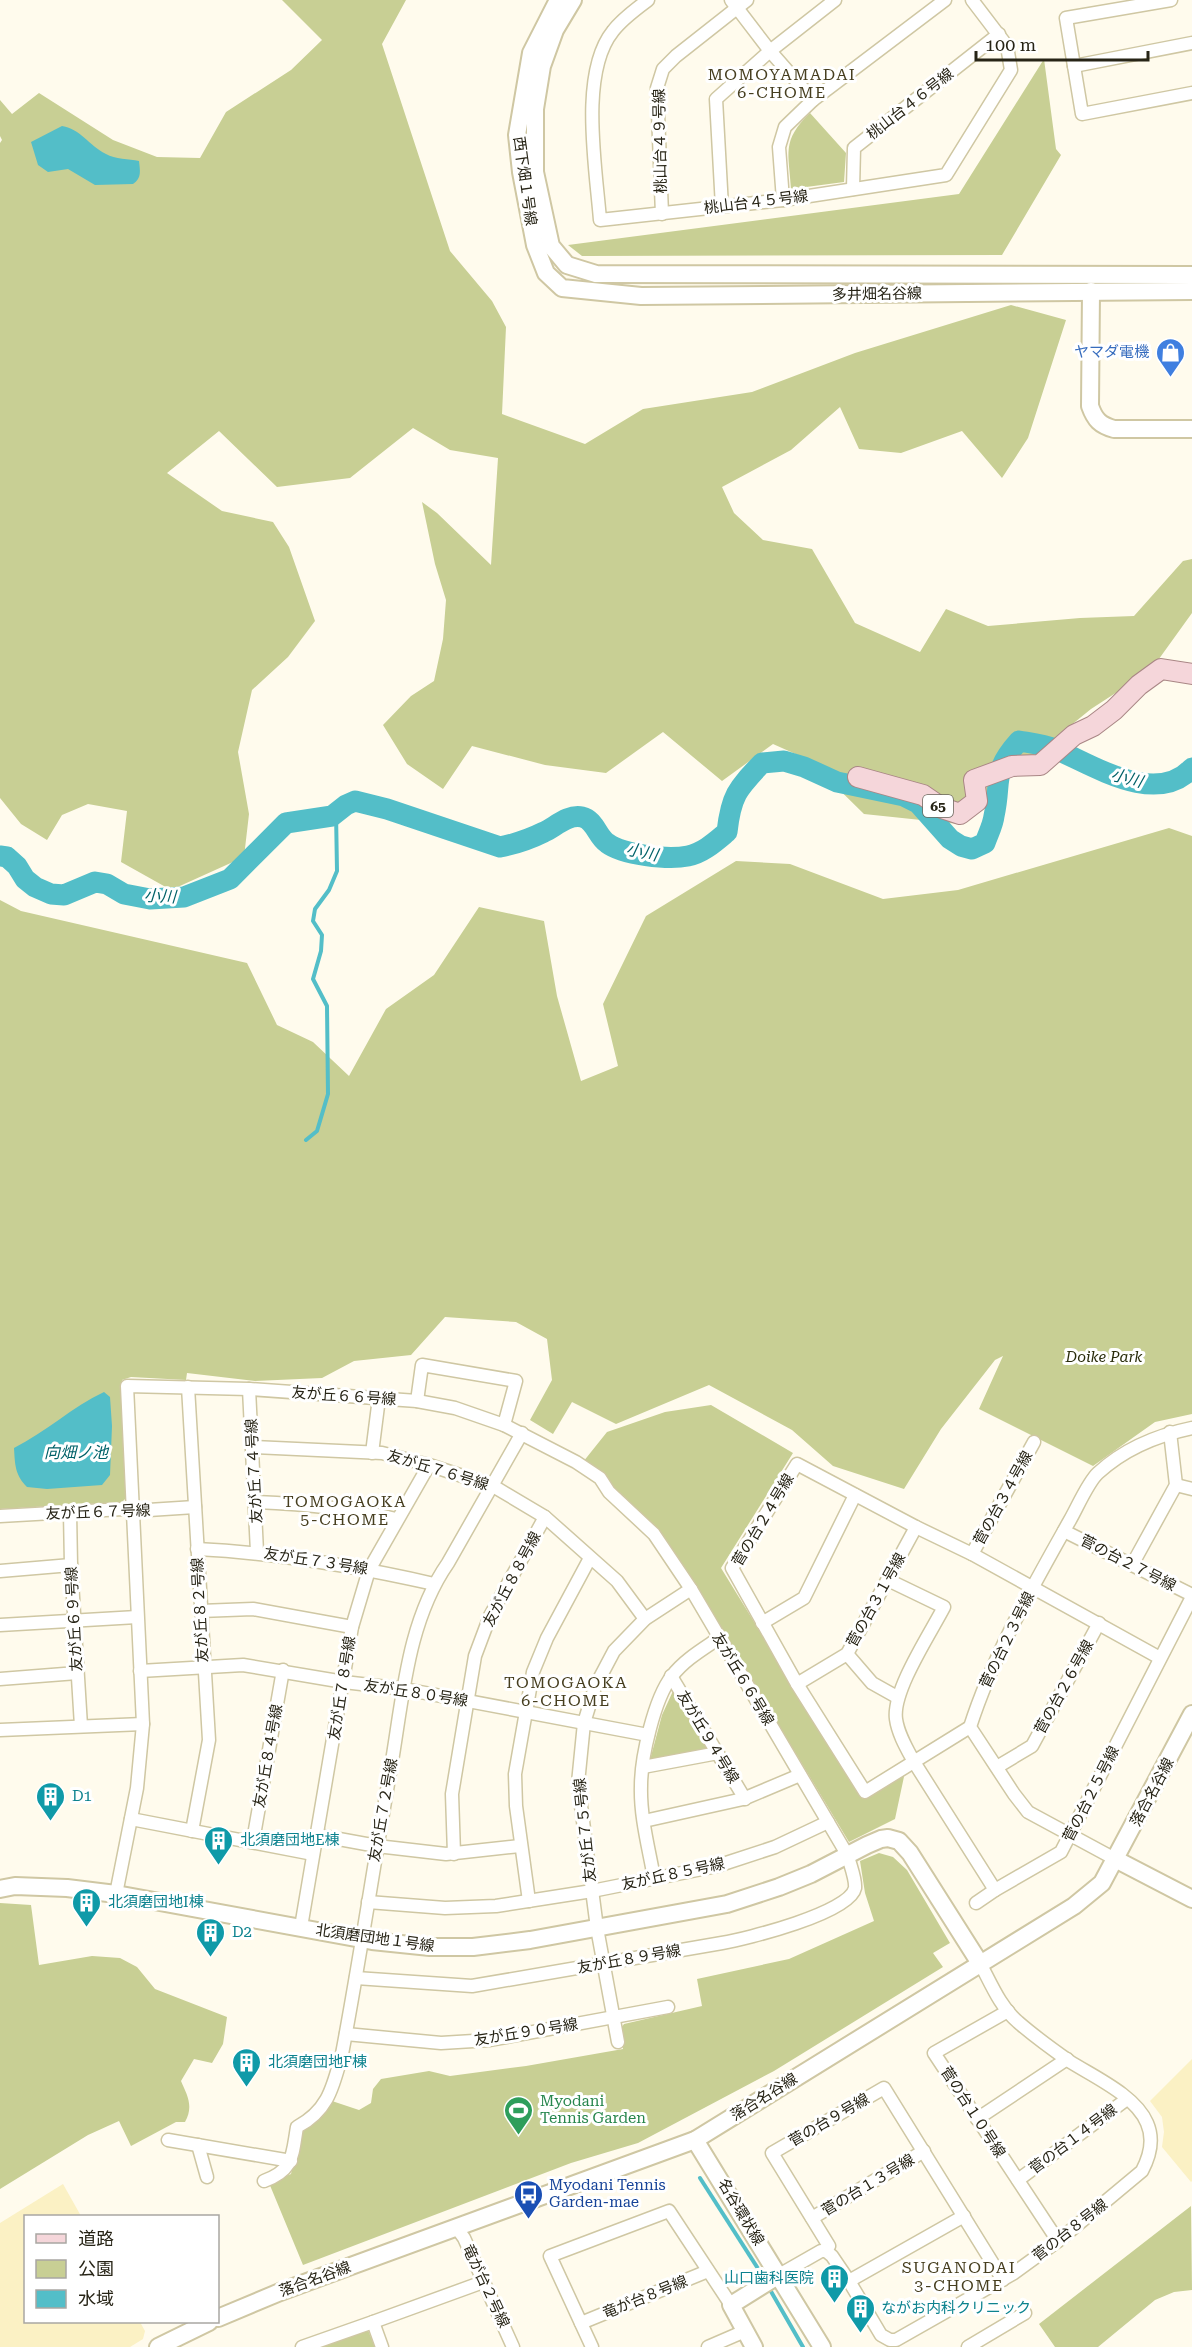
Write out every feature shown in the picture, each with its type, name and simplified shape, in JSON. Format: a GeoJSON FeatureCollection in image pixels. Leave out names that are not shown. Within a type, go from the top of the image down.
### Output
{"type":"FeatureCollection","features":[{"type":"Feature","properties":{"kind":"main road","name":"65"},"geometry":{"type":"LineString","coordinates":[[858,777],[923,795],[942,808],[960,814],[976,801],[974,780],[998,771],[1040,765],[1074,735],[1093,726],[1114,711],[1139,685],[1161,669],[1192,674]]}},
{"type":"Feature","properties":{"kind":"street","name":"西下畑１号線"},"geometry":{"type":"LineString","coordinates":[[558,0],[531,53],[517,135],[521,172],[535,245],[546,273],[562,288]]}},
{"type":"Feature","properties":{"kind":"street","name":"西下畑１号線"},"geometry":{"type":"LineString","coordinates":[[573,0],[555,30],[542,66],[535,109],[535,171],[551,246],[567,265],[596,274]]}},
{"type":"Feature","properties":{"kind":"street","name":"桃山台４５号線"},"geometry":{"type":"LineString","coordinates":[[648,0],[612,31],[595,72],[592,99],[600,220],[783,200],[946,175],[1011,70],[1007,46],[972,0]]}},
{"type":"Feature","properties":{"kind":"street"},"geometry":{"type":"LineString","coordinates":[[722,207],[716,99],[770,51],[835,0]]}},
{"type":"Feature","properties":{"kind":"street"},"geometry":{"type":"LineString","coordinates":[[783,200],[779,147],[785,127],[813,100],[945,0]]}},
{"type":"Feature","properties":{"kind":"street"},"geometry":{"type":"LineString","coordinates":[[1171,0],[1066,18],[1082,114],[1192,93]]}},
{"type":"Feature","properties":{"kind":"street","name":"桃山台４９号線"},"geometry":{"type":"LineString","coordinates":[[662,214],[657,88],[663,69],[738,2]]}},
{"type":"Feature","properties":{"kind":"street"},"geometry":{"type":"LineString","coordinates":[[738,2],[770,51],[813,100]]}},
{"type":"Feature","properties":{"kind":"street","name":"桃山台４６号線"},"geometry":{"type":"LineString","coordinates":[[853,189],[854,148],[999,34]]}},
{"type":"Feature","properties":{"kind":"street"},"geometry":{"type":"LineString","coordinates":[[1074,66],[1192,43]]}},
{"type":"Feature","properties":{"kind":"street","name":"多井畑名谷線"},"geometry":{"type":"LineString","coordinates":[[596,274],[1192,275]]}},
{"type":"Feature","properties":{"kind":"street","name":"多井畑名谷線"},"geometry":{"type":"LineString","coordinates":[[562,288],[600,294],[641,296],[1192,291]]}},
{"type":"Feature","properties":{"kind":"street"},"geometry":{"type":"LineString","coordinates":[[1091,291],[1090,406],[1094,418],[1102,425],[1114,429],[1192,429]]}},
{"type":"Feature","properties":{"kind":"street"},"geometry":{"type":"LineString","coordinates":[[417,1401],[422,1365],[516,1381],[504,1425]]}},
{"type":"Feature","properties":{"kind":"street","name":"友が丘６６号線"},"geometry":{"type":"LineString","coordinates":[[116,1894],[137,1788],[143,1724],[127,1386],[249,1389],[417,1401],[456,1408],[504,1425],[576,1462],[600,1478],[609,1492],[654,1534],[691,1589],[848,1856]]}},
{"type":"Feature","properties":{"kind":"street","name":"友が丘８２号線"},"geometry":{"type":"LineString","coordinates":[[188,1387],[209,1740],[192,1831]]}},
{"type":"Feature","properties":{"kind":"street","name":"友が丘７４号線"},"geometry":{"type":"LineString","coordinates":[[249,1389],[257,1552]]}},
{"type":"Feature","properties":{"kind":"street"},"geometry":{"type":"LineString","coordinates":[[372,1453],[379,1398]]}},
{"type":"Feature","properties":{"kind":"street","name":"菅の台２３号線"},"geometry":{"type":"LineString","coordinates":[[970,1727],[981,1693],[1033,1587],[1096,1474],[1141,1444],[1170,1432],[1192,1428]]}},
{"type":"Feature","properties":{"kind":"street"},"geometry":{"type":"LineString","coordinates":[[1132,1565],[1176,1485],[1170,1432]]}},
{"type":"Feature","properties":{"kind":"street","name":"友が丘７２号線"},"geometry":{"type":"LineString","coordinates":[[291,2161],[297,2127],[308,2121],[328,2100],[342,2054],[404,1689],[421,1611],[434,1584],[522,1433]]}},
{"type":"Feature","properties":{"kind":"street","name":"菅の台３４号線"},"geometry":{"type":"LineString","coordinates":[[972,1554],[1034,1442]]}},
{"type":"Feature","properties":{"kind":"street","name":"友が丘７６号線"},"geometry":{"type":"LineString","coordinates":[[252,1447],[382,1453],[429,1464],[493,1486],[545,1517],[617,1581],[645,1618]]}},
{"type":"Feature","properties":{"kind":"street","name":"友が丘７８号線"},"geometry":{"type":"LineString","coordinates":[[301,1927],[352,1627],[369,1569],[429,1464]]}},
{"type":"Feature","properties":{"kind":"street","name":"菅の台２４号線"},"geometry":{"type":"LineString","coordinates":[[970,1727],[866,1792],[797,1684],[732,1568],[797,1464],[972,1554],[1160,1658]]}},
{"type":"Feature","properties":{"kind":"street"},"geometry":{"type":"LineString","coordinates":[[1176,1485],[1192,1489]]}},
{"type":"Feature","properties":{"kind":"street"},"geometry":{"type":"LineString","coordinates":[[762,1623],[804,1598],[855,1495]]}},
{"type":"Feature","properties":{"kind":"street"},"geometry":{"type":"LineString","coordinates":[[256,1502],[313,1504],[369,1512],[396,1519]]}},
{"type":"Feature","properties":{"kind":"street","name":"友が丘６７号線"},"geometry":{"type":"LineString","coordinates":[[0,1516],[195,1507]]}},
{"type":"Feature","properties":{"kind":"street","name":"友が丘６９号線"},"geometry":{"type":"LineString","coordinates":[[70,1512],[70,1565],[76,1620],[81,1726]]}},
{"type":"Feature","properties":{"kind":"street","name":"友が丘８８号線"},"geometry":{"type":"LineString","coordinates":[[454,1854],[452,1794],[475,1656],[490,1616],[545,1517]]}},
{"type":"Feature","properties":{"kind":"street","name":"菅の台３１号線"},"geometry":{"type":"LineString","coordinates":[[797,1684],[847,1654],[916,1527]]}},
{"type":"Feature","properties":{"kind":"street","name":"菅の台２７号線"},"geometry":{"type":"LineString","coordinates":[[1064,1531],[1192,1596]]}},
{"type":"Feature","properties":{"kind":"street","name":"友が丘７３号線"},"geometry":{"type":"LineString","coordinates":[[197,1549],[257,1552],[369,1569],[434,1584]]}},
{"type":"Feature","properties":{"kind":"street"},"geometry":{"type":"LineString","coordinates":[[529,1901],[520,1846],[515,1774],[533,1672],[547,1638],[590,1558]]}},
{"type":"Feature","properties":{"kind":"street"},"geometry":{"type":"LineString","coordinates":[[0,1571],[70,1565]]}},
{"type":"Feature","properties":{"kind":"street"},"geometry":{"type":"LineString","coordinates":[[888,1580],[944,1607],[897,1697],[896,1719],[903,1741],[914,1762],[995,1890]]}},
{"type":"Feature","properties":{"kind":"street","name":"友が丘７５号線"},"geometry":{"type":"LineString","coordinates":[[618,2042],[597,1928],[578,1783],[584,1723],[595,1687],[614,1651],[645,1618],[691,1589]]}},
{"type":"Feature","properties":{"kind":"street","name":"菅の台２５号線"},"geometry":{"type":"LineString","coordinates":[[976,1903],[1062,1852],[1192,1596]]}},
{"type":"Feature","properties":{"kind":"street"},"geometry":{"type":"LineString","coordinates":[[200,1611],[253,1609],[352,1627]]}},
{"type":"Feature","properties":{"kind":"street"},"geometry":{"type":"LineString","coordinates":[[0,1625],[137,1617]]}},
{"type":"Feature","properties":{"kind":"street","name":"菅の台２６号線"},"geometry":{"type":"LineString","coordinates":[[997,1767],[1032,1746],[1099,1623]]}},
{"type":"Feature","properties":{"kind":"street"},"geometry":{"type":"LineString","coordinates":[[654,1878],[640,1786],[648,1735],[658,1703],[671,1676],[695,1654],[719,1638]]}},
{"type":"Feature","properties":{"kind":"street"},"geometry":{"type":"LineString","coordinates":[[847,1654],[872,1683],[897,1697]]}},
{"type":"Feature","properties":{"kind":"street","name":"友が丘８０号線"},"geometry":{"type":"LineString","coordinates":[[140,1671],[203,1665],[243,1665],[283,1670],[344,1682],[404,1689],[648,1735]]}},
{"type":"Feature","properties":{"kind":"street","name":"友が丘８４号線"},"geometry":{"type":"LineString","coordinates":[[253,1841],[283,1670]]}},
{"type":"Feature","properties":{"kind":"street"},"geometry":{"type":"LineString","coordinates":[[0,1679],[77,1673]]}},
{"type":"Feature","properties":{"kind":"street","name":"友が丘９４号線"},"geometry":{"type":"LineString","coordinates":[[671,1676],[745,1798]]}},
{"type":"Feature","properties":{"kind":"street","name":"落合名谷線"},"geometry":{"type":"LineString","coordinates":[[219,2318],[270,2296],[695,2140],[981,1965],[1088,1896],[1102,1883],[1192,1714]]}},
{"type":"Feature","properties":{"kind":"street"},"geometry":{"type":"LineString","coordinates":[[0,1730],[143,1724]]}},
{"type":"Feature","properties":{"kind":"street"},"geometry":{"type":"LineString","coordinates":[[970,1727],[1028,1812],[1192,1899]]}},
{"type":"Feature","properties":{"kind":"street"},"geometry":{"type":"LineString","coordinates":[[644,1767],[718,1753]]}},
{"type":"Feature","properties":{"kind":"street"},"geometry":{"type":"LineString","coordinates":[[644,1821],[745,1798],[800,1775]]}},
{"type":"Feature","properties":{"kind":"street"},"geometry":{"type":"LineString","coordinates":[[131,1819],[313,1854]]}},
{"type":"Feature","properties":{"kind":"street","name":"友が丘８５号線"},"geometry":{"type":"LineString","coordinates":[[368,1902],[445,1908],[496,1906],[592,1891],[717,1866],[776,1847],[828,1822]]}},
{"type":"Feature","properties":{"kind":"street"},"geometry":{"type":"LineString","coordinates":[[317,1834],[377,1845],[454,1854],[520,1846]]}},
{"type":"Feature","properties":{"kind":"street","name":"北須磨団地１号線"},"geometry":{"type":"LineString","coordinates":[[0,1889],[15,1886],[67,1888],[116,1894],[361,1938],[430,1947],[473,1947],[530,1940],[740,1900],[779,1887],[867,1845],[888,1838],[899,1841],[910,1853],[981,1965]]}},
{"type":"Feature","properties":{"kind":"street","name":"友が丘８９号線"},"geometry":{"type":"LineString","coordinates":[[356,1978],[472,1986],[749,1938],[798,1923],[831,1909],[854,1891],[855,1886],[848,1856]]}},
{"type":"Feature","properties":{"kind":"street","name":"菅の台８号線"},"geometry":{"type":"LineString","coordinates":[[826,2251],[849,2281],[881,2335],[890,2340],[896,2340],[1003,2280],[1058,2241],[1137,2177],[1149,2158],[1151,2137],[1148,2124],[1137,2106],[1033,2035],[1008,2011],[981,1965]]}},
{"type":"Feature","properties":{"kind":"street","name":"友が丘９０号線"},"geometry":{"type":"LineString","coordinates":[[346,2034],[441,2043],[490,2040],[669,2007]]}},
{"type":"Feature","properties":{"kind":"street","name":"菅の台１０号線"},"geometry":{"type":"LineString","coordinates":[[1008,2011],[934,2053],[1058,2241]]}},
{"type":"Feature","properties":{"kind":"street"},"geometry":{"type":"LineString","coordinates":[[977,2119],[1067,2059]]}},
{"type":"Feature","properties":{"kind":"street","name":"菅の台９号線"},"geometry":{"type":"LineString","coordinates":[[826,2251],[829,2246],[772,2153],[884,2088],[1003,2280]]}},
{"type":"Feature","properties":{"kind":"street","name":"菅の台１４号線"},"geometry":{"type":"LineString","coordinates":[[1018,2180],[1128,2099]]}},
{"type":"Feature","properties":{"kind":"street"},"geometry":{"type":"LineString","coordinates":[[168,2140],[291,2161],[281,2175],[264,2181]]}},
{"type":"Feature","properties":{"kind":"street","name":"名谷環状線"},"geometry":{"type":"LineString","coordinates":[[695,2140],[822,2347]]}},
{"type":"Feature","properties":{"kind":"street"},"geometry":{"type":"LineString","coordinates":[[198,2145],[207,2178]]}},
{"type":"Feature","properties":{"kind":"street","name":"菅の台１３号線"},"geometry":{"type":"LineString","coordinates":[[812,2218],[924,2151]]}},
{"type":"Feature","properties":{"kind":"street"},"geometry":{"type":"LineString","coordinates":[[592,2347],[550,2256],[669,2211],[731,2305],[754,2347]]}},
{"type":"Feature","properties":{"kind":"street"},"geometry":{"type":"LineString","coordinates":[[849,2281],[964,2216]]}},
{"type":"Feature","properties":{"kind":"street","name":"竜が台２号線"},"geometry":{"type":"LineString","coordinates":[[456,2227],[464,2238],[513,2347]]}},
{"type":"Feature","properties":{"kind":"street"},"geometry":{"type":"LineString","coordinates":[[731,2305],[822,2251],[826,2251]]}},
{"type":"Feature","properties":{"kind":"street","name":"竜が台８号線"},"geometry":{"type":"LineString","coordinates":[[581,2323],[708,2271]]}},
{"type":"Feature","properties":{"kind":"street"},"geometry":{"type":"LineString","coordinates":[[302,2347],[483,2282]]}},
{"type":"Feature","properties":{"kind":"street"},"geometry":{"type":"LineString","coordinates":[[968,2347],[1025,2313]]}},
{"type":"Feature","properties":{"kind":"street"},"geometry":{"type":"LineString","coordinates":[[373,2322],[382,2347]]}},
{"type":"Feature","properties":{"kind":"street"},"geometry":{"type":"LineString","coordinates":[[158,2347],[207,2323]]}},
{"type":"Feature","properties":{"kind":"street"},"geometry":{"type":"LineString","coordinates":[[708,2347],[745,2331]]}},
{"type":"Feature","properties":{"kind":"shaded area"},"geometry":{"type":"Polygon","coordinates":[[[1192,2059],[1191,2182],[1162,2147],[1164,2132],[1162,2117],[1150,2101],[1192,2059]]]}},
{"type":"Feature","properties":{"kind":"shaded area"},"geometry":{"type":"Polygon","coordinates":[[[63,2184],[80,2215],[24,2215],[24,2323],[141,2323],[145,2331],[143,2339],[130,2347],[0,2347],[0,2223],[63,2184]]]}},
{"type":"Feature","properties":{"kind":"green space"},"geometry":{"type":"Polygon","coordinates":[[[282,0],[406,0],[382,44],[450,251],[492,301],[506,327],[502,414],[585,444],[643,409],[752,392],[855,353],[1011,305],[1066,320],[1028,438],[1002,478],[962,431],[901,453],[859,449],[840,407],[791,450],[722,487],[734,513],[763,540],[812,549],[855,623],[920,652],[946,609],[988,626],[1134,616],[1183,561],[1192,559],[1192,613],[1151,670],[1091,709],[1007,777],[959,824],[864,814],[809,760],[773,744],[722,781],[663,732],[606,773],[545,765],[472,746],[443,789],[407,764],[383,725],[411,696],[434,681],[443,639],[446,600],[435,564],[422,502],[437,513],[491,565],[498,458],[450,450],[413,428],[350,478],[277,487],[219,431],[167,473],[222,511],[273,522],[289,547],[315,621],[288,657],[252,690],[238,752],[249,814],[244,857],[171,890],[121,862],[127,811],[88,804],[62,815],[47,840],[21,824],[0,798],[0,143],[2,140],[0,100],[12,114],[39,93],[113,140],[157,157],[200,158],[226,112],[291,70],[322,40],[282,0]]]}},
{"type":"Feature","properties":{"kind":"green space"},"geometry":{"type":"Polygon","coordinates":[[[1044,59],[1056,149],[1061,155],[1002,255],[582,256],[568,245],[959,194],[1044,59]]]}},
{"type":"Feature","properties":{"kind":"green space"},"geometry":{"type":"Polygon","coordinates":[[[810,113],[846,153],[844,182],[791,189],[788,157],[791,140],[810,113]]]}},
{"type":"Feature","properties":{"kind":"green space","name":"Doike Park"},"geometry":{"type":"Polygon","coordinates":[[[1169,828],[1192,836],[1192,1414],[1155,1422],[1093,1466],[979,1409],[1003,1356],[995,1360],[941,1429],[904,1489],[833,1466],[792,1430],[709,1385],[616,1424],[572,1402],[553,1434],[530,1420],[552,1380],[547,1339],[516,1322],[445,1317],[411,1355],[354,1361],[322,1378],[255,1381],[187,1373],[186,1380],[131,1377],[122,1380],[128,1496],[122,1502],[0,1509],[0,900],[21,911],[247,963],[277,1025],[313,1042],[349,1076],[386,1009],[434,975],[479,907],[544,921],[557,996],[581,1081],[618,1066],[603,1004],[646,916],[736,861],[790,864],[883,899],[958,890],[1169,828]]]}},
{"type":"Feature","properties":{"kind":"green space"},"geometry":{"type":"Polygon","coordinates":[[[711,1405],[793,1453],[721,1568],[863,1799],[905,1772],[895,1819],[849,1842],[689,1576],[583,1462],[607,1432],[665,1412],[711,1405]]]}},
{"type":"Feature","properties":{"kind":"green space"},"geometry":{"type":"Polygon","coordinates":[[[673,1691],[707,1749],[650,1760],[662,1715],[673,1691]]]}},
{"type":"Feature","properties":{"kind":"green space"},"geometry":{"type":"Polygon","coordinates":[[[879,1853],[893,1857],[907,1870],[950,1943],[933,1953],[943,1967],[774,2071],[638,2143],[571,2163],[303,2265],[269,2183],[291,2174],[299,2136],[332,2101],[359,2110],[371,2103],[373,2089],[381,2079],[429,2071],[450,2076],[526,2066],[623,2049],[621,2028],[624,2024],[702,2006],[697,1979],[789,1959],[874,1921],[865,1893],[860,1861],[879,1853]]]}},
{"type":"Feature","properties":{"kind":"green space"},"geometry":{"type":"Polygon","coordinates":[[[0,1903],[31,1905],[39,1965],[92,1956],[120,1958],[137,1967],[155,1989],[227,2017],[223,2044],[212,2063],[194,2059],[181,2081],[189,2106],[185,2122],[176,2122],[131,2146],[119,2121],[88,2135],[0,2189],[0,1903]]]}},
{"type":"Feature","properties":{"kind":"green space"},"geometry":{"type":"Polygon","coordinates":[[[1191,2206],[1192,2290],[1174,2292],[1155,2300],[1098,2347],[1055,2347],[1039,2324],[1191,2206]]]}},
{"type":"Feature","properties":{"kind":"green space"},"geometry":{"type":"Polygon","coordinates":[[[368,2330],[375,2347],[323,2347],[368,2330]]]}},
{"type":"Feature","properties":{"kind":"water"},"geometry":{"type":"Polygon","coordinates":[[[62,126],[74,130],[110,156],[139,161],[138,179],[133,184],[95,185],[68,169],[48,172],[38,165],[31,142],[62,126]]]}},
{"type":"Feature","properties":{"kind":"water","name":"向畑ノ池"},"geometry":{"type":"Polygon","coordinates":[[[104,1392],[110,1397],[112,1426],[110,1475],[102,1485],[47,1489],[27,1487],[16,1469],[14,1448],[104,1392]]]}},
{"type":"Feature","properties":{"kind":"waterway","name":"小川"},"geometry":{"type":"LineString","coordinates":[[0,856],[7,857],[17,866],[25,879],[35,887],[51,894],[64,895],[95,882],[107,884],[124,894],[150,899],[184,897],[230,879],[286,823],[332,816],[355,801],[387,809],[500,847],[533,837],[572,817],[582,817],[590,821],[607,843],[624,851],[658,857],[688,856],[709,847],[727,832],[733,801],[741,787],[762,763],[784,761],[837,782],[904,796],[918,803],[950,839],[961,846],[972,849],[985,843],[993,819],[1001,769],[1004,761],[1019,741],[1050,747],[1124,779],[1143,783],[1161,784],[1177,779],[1192,768]]}},
{"type":"Feature","properties":{"kind":"waterway"},"geometry":{"type":"LineString","coordinates":[[306,1140],[317,1131],[328,1094],[327,1006],[313,979],[321,951],[322,935],[313,921],[315,909],[329,890],[337,871],[336,812]]}},
{"type":"Feature","properties":{"kind":"waterway"},"geometry":{"type":"LineString","coordinates":[[700,2178],[764,2278]]}},
{"type":"Feature","properties":{"kind":"waterway"},"geometry":{"type":"LineString","coordinates":[[769,2288],[803,2347]]}},
{"type":"Feature","properties":{"kind":"place","name":"ヤマダ電機"},"geometry":{"type":"Point","coordinates":[1170,378]}},
{"type":"Feature","properties":{"kind":"place","name":"D1"},"geometry":{"type":"Point","coordinates":[51,1822]}},
{"type":"Feature","properties":{"kind":"place","name":"北須磨団地E棟"},"geometry":{"type":"Point","coordinates":[219,1866]}},
{"type":"Feature","properties":{"kind":"place","name":"北須磨団地I棟"},"geometry":{"type":"Point","coordinates":[87,1928]}},
{"type":"Feature","properties":{"kind":"place","name":"D2"},"geometry":{"type":"Point","coordinates":[211,1958]}},
{"type":"Feature","properties":{"kind":"place","name":"北須磨団地F棟"},"geometry":{"type":"Point","coordinates":[247,2088]}},
{"type":"Feature","properties":{"kind":"place","name":"Myodani Tennis Garden"},"geometry":{"type":"Point","coordinates":[519,2136]}},
{"type":"Feature","properties":{"kind":"place","name":"Myodani Tennis Garden-mae"},"geometry":{"type":"Point","coordinates":[528,2220]}},
{"type":"Feature","properties":{"kind":"place","name":"山口歯科医院"},"geometry":{"type":"Point","coordinates":[835,2304]}},
{"type":"Feature","properties":{"kind":"place","name":"ながお内科クリニック"},"geometry":{"type":"Point","coordinates":[860,2334]}},
{"type":"Feature","properties":{"kind":"district","name":"MOMOYAMADAI 6-CHOME"},"geometry":{"type":"Point","coordinates":[782,83]}},
{"type":"Feature","properties":{"kind":"district","name":"TOMOGAOKA 5-CHOME"},"geometry":{"type":"Point","coordinates":[345,1510]}},
{"type":"Feature","properties":{"kind":"district","name":"TOMOGAOKA 6-CHOME"},"geometry":{"type":"Point","coordinates":[566,1691]}},
{"type":"Feature","properties":{"kind":"district","name":"SUGANODAI 3-CHOME"},"geometry":{"type":"Point","coordinates":[959,2276]}}]}
